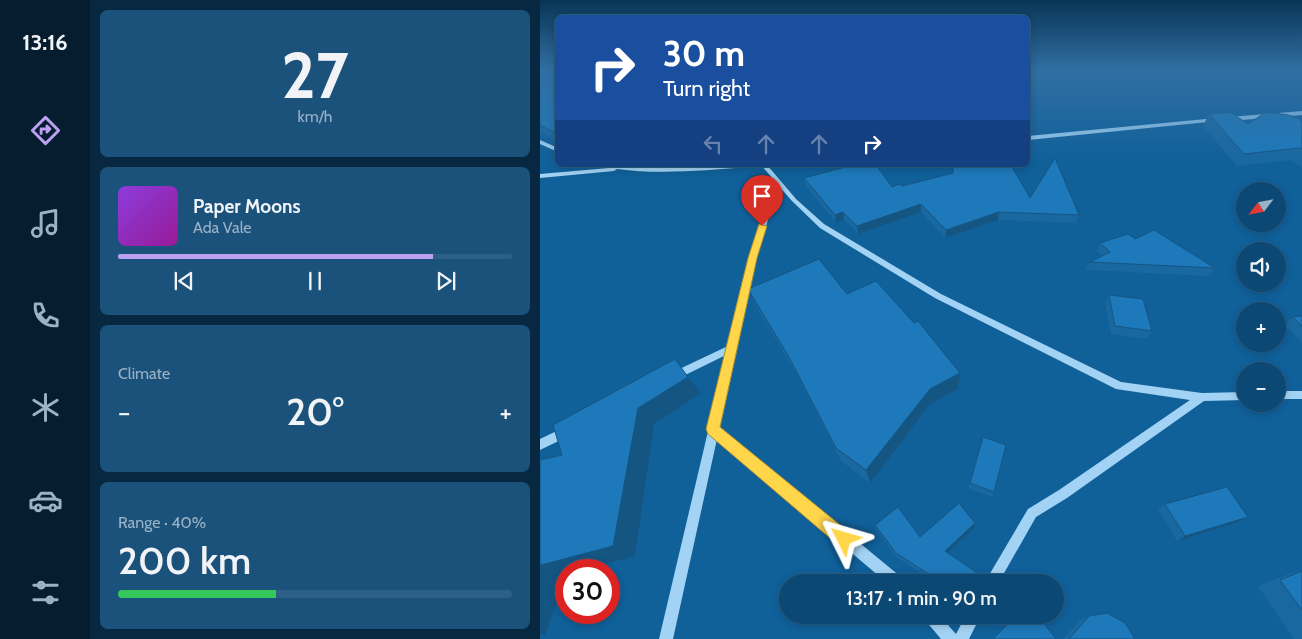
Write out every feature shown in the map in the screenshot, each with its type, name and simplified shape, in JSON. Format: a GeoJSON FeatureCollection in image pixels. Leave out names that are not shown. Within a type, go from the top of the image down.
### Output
{"type":"FeatureCollection","features":[{"type":"Feature","properties":{"kind":"street"},"geometry":{"type":"LineString","coordinates":[[1030,138],[1302,113]]}},
{"type":"Feature","properties":{"kind":"street"},"geometry":{"type":"LineString","coordinates":[[540,142],[555,149]]}},
{"type":"Feature","properties":{"kind":"street"},"geometry":{"type":"LineString","coordinates":[[614,167],[624,169]]}},
{"type":"Feature","properties":{"kind":"street"},"geometry":{"type":"LineString","coordinates":[[540,176],[624,169],[684,170],[724,167]]}},
{"type":"Feature","properties":{"kind":"street"},"geometry":{"type":"LineString","coordinates":[[766,167],[794,200],[822,226],[938,296],[1120,386],[1202,396],[1236,396]]}},
{"type":"Feature","properties":{"kind":"street"},"geometry":{"type":"LineString","coordinates":[[666,639],[752,258],[777,179]]}},
{"type":"Feature","properties":{"kind":"street"},"geometry":{"type":"LineString","coordinates":[[665,380],[732,348]]}},
{"type":"Feature","properties":{"kind":"street"},"geometry":{"type":"LineString","coordinates":[[1286,395],[1302,395]]}},
{"type":"Feature","properties":{"kind":"street"},"geometry":{"type":"LineString","coordinates":[[997,574],[1032,513],[1063,494],[1202,396]]}},
{"type":"Feature","properties":{"kind":"street"},"geometry":{"type":"LineString","coordinates":[[540,445],[573,427]]}},
{"type":"Feature","properties":{"kind":"street"},"geometry":{"type":"LineString","coordinates":[[713,429],[886,574]]}},
{"type":"Feature","properties":{"kind":"street"},"geometry":{"type":"LineString","coordinates":[[938,624],[950,639]]}},
{"type":"Feature","properties":{"kind":"street"},"geometry":{"type":"LineString","coordinates":[[960,639],[969,624]]}},
{"type":"Feature","properties":{"kind":"building"},"geometry":{"type":"Polygon","coordinates":[[[540,101],[555,101],[555,132],[540,125],[540,101]]]}},
{"type":"Feature","properties":{"kind":"building"},"geometry":{"type":"Polygon","coordinates":[[[1230,112],[1248,124],[1266,112],[1298,118],[1302,122],[1302,149],[1244,154],[1209,114],[1230,112]]]}},
{"type":"Feature","properties":{"kind":"building"},"geometry":{"type":"Polygon","coordinates":[[[1055,158],[1079,215],[999,212],[946,230],[921,204],[857,226],[843,212],[835,215],[804,178],[845,167],[877,167],[892,187],[953,173],[953,167],[1012,167],[1030,198],[1055,158]]]}},
{"type":"Feature","properties":{"kind":"building"},"geometry":{"type":"Polygon","coordinates":[[[1154,230],[1215,268],[1090,262],[1110,252],[1100,243],[1128,234],[1135,239],[1154,230]]]}},
{"type":"Feature","properties":{"kind":"building"},"geometry":{"type":"Polygon","coordinates":[[[819,259],[847,294],[876,281],[914,323],[918,321],[960,373],[930,389],[866,470],[836,448],[789,357],[748,289],[819,259]]]}},
{"type":"Feature","properties":{"kind":"building"},"geometry":{"type":"Polygon","coordinates":[[[1109,295],[1143,299],[1152,331],[1115,326],[1109,295]]]}},
{"type":"Feature","properties":{"kind":"building"},"geometry":{"type":"Polygon","coordinates":[[[1302,316],[1302,326],[1293,317],[1302,316]]]}},
{"type":"Feature","properties":{"kind":"building"},"geometry":{"type":"Polygon","coordinates":[[[675,359],[688,377],[638,408],[613,546],[564,559],[555,559],[555,561],[541,565],[540,568],[540,460],[562,455],[553,425],[675,359]]]}},
{"type":"Feature","properties":{"kind":"building"},"geometry":{"type":"Polygon","coordinates":[[[983,437],[1006,445],[994,492],[970,483],[983,437]]]}},
{"type":"Feature","properties":{"kind":"building"},"geometry":{"type":"Polygon","coordinates":[[[1227,487],[1248,517],[1185,536],[1165,504],[1227,487]]]}},
{"type":"Feature","properties":{"kind":"building"},"geometry":{"type":"Polygon","coordinates":[[[959,503],[975,523],[945,551],[976,572],[975,574],[929,574],[896,553],[875,525],[898,507],[920,537],[959,503]]]}},
{"type":"Feature","properties":{"kind":"building"},"geometry":{"type":"Polygon","coordinates":[[[1302,571],[1302,610],[1280,580],[1302,571]]]}},
{"type":"Feature","properties":{"kind":"building"},"geometry":{"type":"Polygon","coordinates":[[[1107,613],[1125,623],[1135,639],[1069,639],[1089,616],[1107,613]]]}},
{"type":"Feature","properties":{"kind":"building"},"geometry":{"type":"Polygon","coordinates":[[[1008,624],[1044,624],[1056,639],[993,639],[1008,624]]]}},
{"type":"Feature","properties":{"kind":"route"},"geometry":{"type":"LineString","coordinates":[[762,226],[752,258],[741,314],[713,429],[844,539]]}}]}
